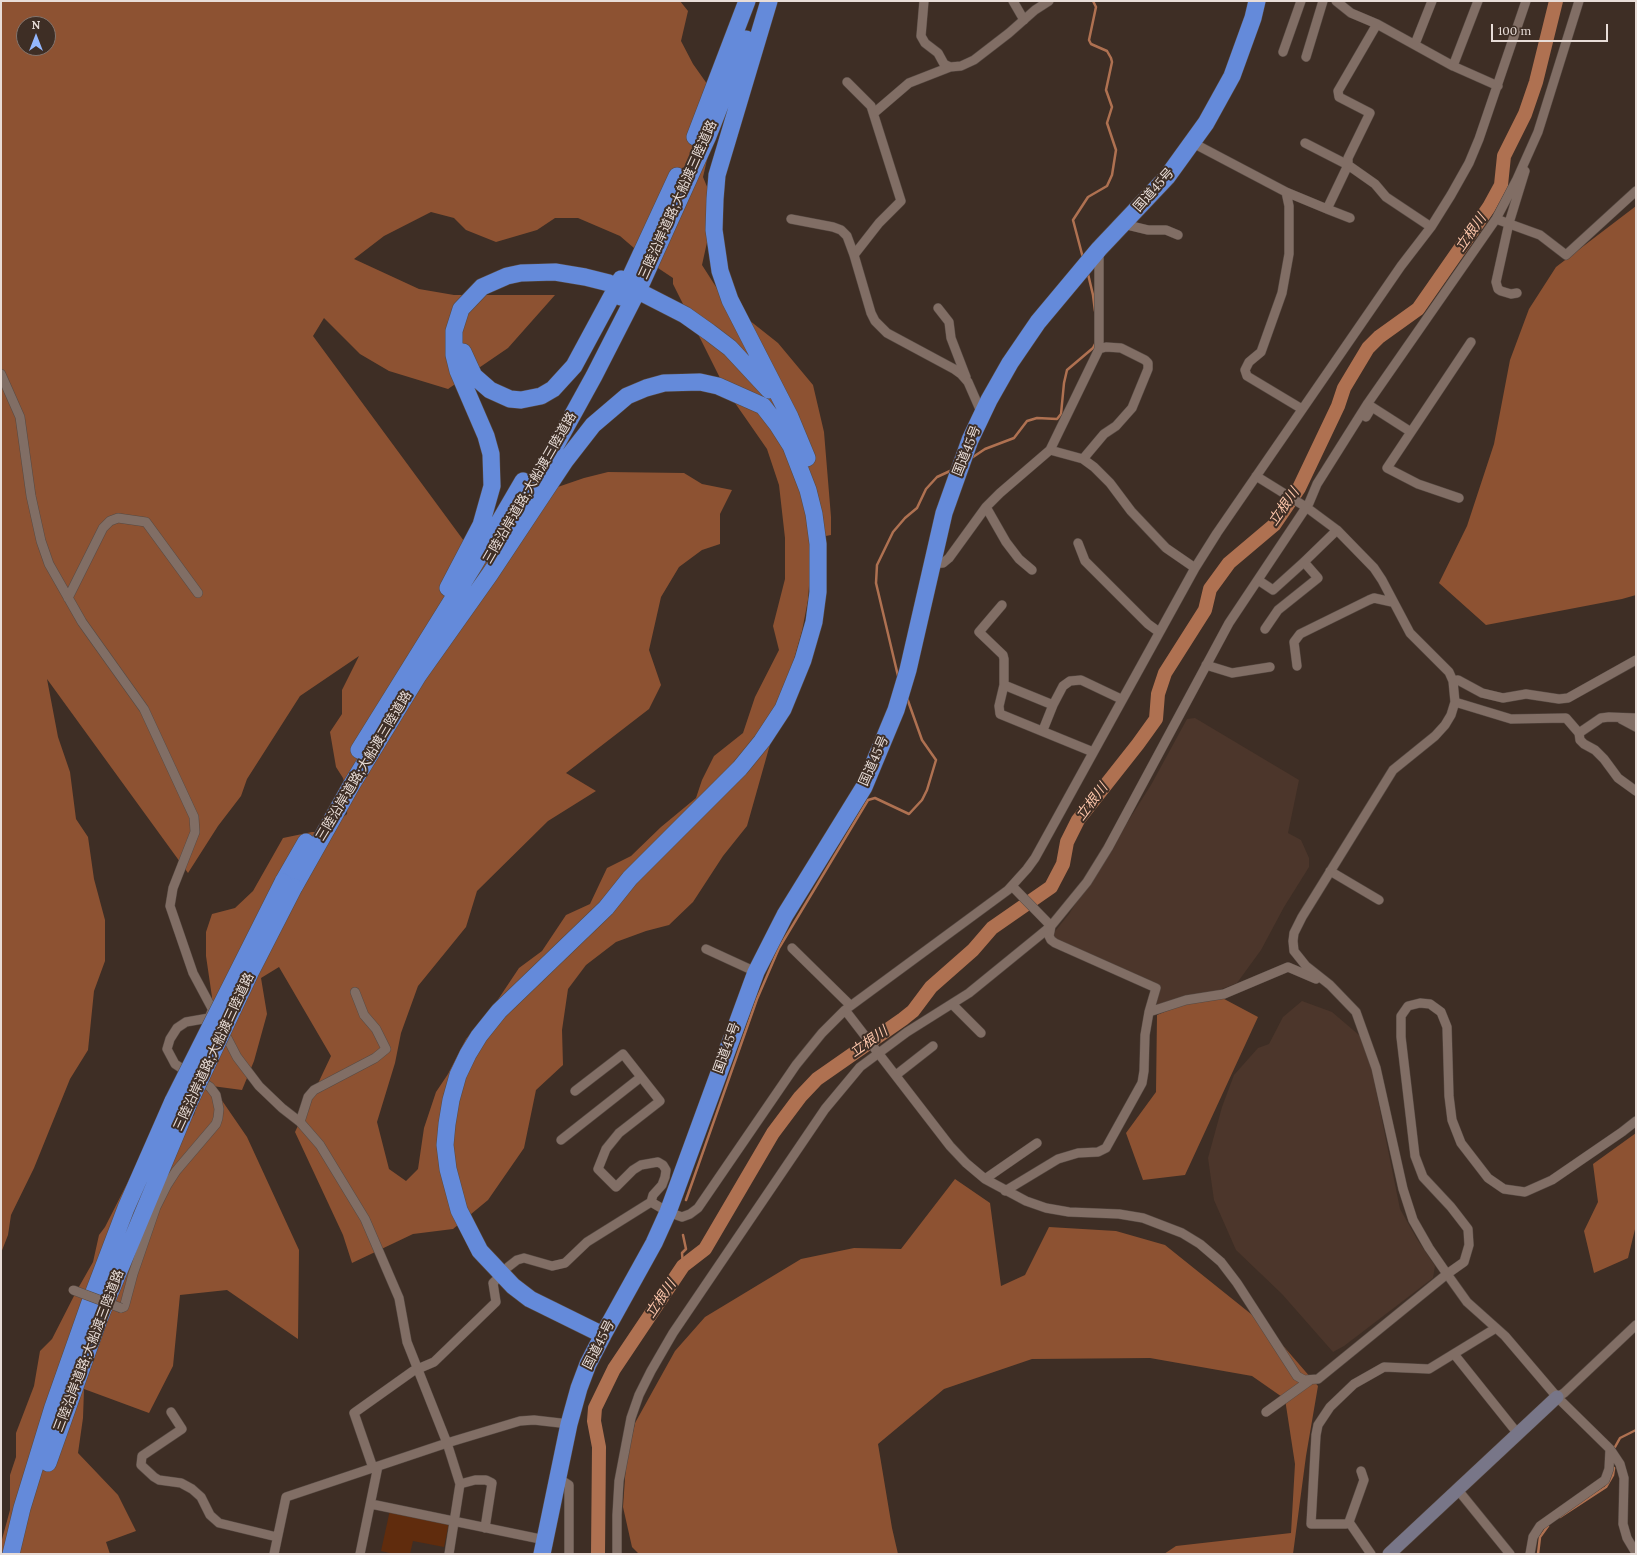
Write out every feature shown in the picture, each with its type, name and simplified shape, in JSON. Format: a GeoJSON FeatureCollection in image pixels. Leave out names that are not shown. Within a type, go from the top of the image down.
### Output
{"type":"FeatureCollection","features":[{"type":"Feature","properties":{"kind":"highway","name":"三陸沿岸道路;大船渡三陸道路"},"geometry":{"type":"LineString","coordinates":[[11,1554],[22,1508],[53,1407],[89,1305],[126,1208],[180,1103],[251,971],[289,885],[333,816],[504,516],[548,438],[612,316],[697,132],[747,1]]}},
{"type":"Feature","properties":{"kind":"highway","name":"三陸沿岸道路;大船渡三陸道路"},"geometry":{"type":"LineString","coordinates":[[412,675],[514,521],[558,443],[619,327],[661,241],[708,136],[760,1]]}},
{"type":"Feature","properties":{"kind":"highway"},"geometry":{"type":"LineString","coordinates":[[602,1334],[530,1299],[513,1286],[480,1251],[468,1231],[452,1188],[445,1145],[447,1124],[458,1075],[479,1036],[499,1011],[606,908],[630,878],[740,768],[762,742],[783,709],[804,660],[816,607],[818,544],[814,514],[808,490],[791,446],[784,421],[730,300],[719,265],[714,230],[717,175],[769,1]]}},
{"type":"Feature","properties":{"kind":"highway","name":"国道45号"},"geometry":{"type":"LineString","coordinates":[[544,1547],[569,1424],[579,1388],[602,1334],[644,1262],[668,1212],[756,972],[786,915],[860,794],[874,766],[896,710],[908,670],[944,513],[958,471],[982,414],[1010,364],[1038,322],[1099,249],[1167,177],[1193,143],[1220,100],[1232,76],[1248,32],[1257,1]]}},
{"type":"Feature","properties":{"kind":"highway"},"geometry":{"type":"LineString","coordinates":[[412,675],[441,600],[481,525],[492,486],[491,454],[486,436],[458,371],[454,355],[454,331],[461,309],[482,287],[494,280],[521,273],[556,272],[585,277],[608,288],[556,283],[523,283],[502,288],[486,297],[469,316],[463,335],[464,353],[474,376],[490,390],[500,395],[521,400],[541,396],[553,389],[564,379],[574,366],[645,233],[670,193]]}},
{"type":"Feature","properties":{"kind":"highway"},"geometry":{"type":"LineString","coordinates":[[641,298],[696,334],[728,361],[784,421]]}},
{"type":"Feature","properties":{"kind":"highway"},"geometry":{"type":"LineString","coordinates":[[412,675],[490,574],[565,461],[593,425],[615,404],[627,396],[646,388],[664,383],[700,382],[718,386],[763,406],[784,421]]}},
{"type":"Feature","properties":{"kind":"highway","name":"三陸沿岸道路;大船渡三陸道路"},"geometry":{"type":"LineString","coordinates":[[18,1554],[65,1411],[180,1103]]}},
{"type":"Feature","properties":{"kind":"street"},"geometry":{"type":"LineString","coordinates":[[924,1],[921,36],[925,43],[938,53],[944,64],[950,67]]}},
{"type":"Feature","properties":{"kind":"street"},"geometry":{"type":"LineString","coordinates":[[1013,1],[1024,20]]}},
{"type":"Feature","properties":{"kind":"street"},"geometry":{"type":"LineString","coordinates":[[874,113],[909,83],[950,67],[961,66],[974,60],[1035,10],[1049,1]]}},
{"type":"Feature","properties":{"kind":"street"},"geometry":{"type":"LineString","coordinates":[[1283,52],[1300,1]]}},
{"type":"Feature","properties":{"kind":"street"},"geometry":{"type":"LineString","coordinates":[[1306,57],[1323,1]]}},
{"type":"Feature","properties":{"kind":"street"},"geometry":{"type":"LineString","coordinates":[[1336,1],[1351,13],[1378,24],[1453,66],[1498,86]]}},
{"type":"Feature","properties":{"kind":"street"},"geometry":{"type":"LineString","coordinates":[[1415,44],[1432,1]]}},
{"type":"Feature","properties":{"kind":"street"},"geometry":{"type":"LineString","coordinates":[[1453,66],[1478,1]]}},
{"type":"Feature","properties":{"kind":"street"},"geometry":{"type":"LineString","coordinates":[[651,1202],[668,1212],[682,1217],[690,1214],[698,1208],[796,1065],[822,1033],[847,1007],[1012,886],[1035,858],[1121,699],[1195,568],[1302,409],[1401,266],[1431,227],[1469,163],[1498,86],[1526,1]]}},
{"type":"Feature","properties":{"kind":"street"},"geometry":{"type":"LineString","coordinates":[[617,1554],[618,1495],[625,1441],[640,1395],[651,1371],[673,1333],[825,1109],[860,1068],[877,1050],[969,993],[1049,924],[1087,882],[1108,848],[1229,624],[1306,505],[1317,484],[1368,403],[1496,219],[1527,158],[1538,132],[1579,1]]}},
{"type":"Feature","properties":{"kind":"street"},"geometry":{"type":"LineString","coordinates":[[1327,210],[1348,165],[1348,158],[1370,113],[1339,97],[1338,91],[1378,24]]}},
{"type":"Feature","properties":{"kind":"street"},"geometry":{"type":"LineString","coordinates":[[847,82],[871,106],[901,201],[879,222],[854,255]]}},
{"type":"Feature","properties":{"kind":"street"},"geometry":{"type":"LineString","coordinates":[[1193,143],[1286,192],[1327,210],[1350,218]]}},
{"type":"Feature","properties":{"kind":"street"},"geometry":{"type":"LineString","coordinates":[[1305,143],[1348,165],[1375,184],[1386,197],[1431,227]]}},
{"type":"Feature","properties":{"kind":"street"},"geometry":{"type":"LineString","coordinates":[[1517,293],[1511,294],[1501,291],[1496,282],[1509,223],[1522,183],[1527,158]]}},
{"type":"Feature","properties":{"kind":"street"},"geometry":{"type":"LineString","coordinates":[[1496,219],[1540,234],[1566,256],[1636,191]]}},
{"type":"Feature","properties":{"kind":"street"},"geometry":{"type":"LineString","coordinates":[[1286,192],[1289,206],[1289,254],[1282,292],[1261,352],[1249,362],[1245,370],[1247,376],[1302,409]]}},
{"type":"Feature","properties":{"kind":"street"},"geometry":{"type":"LineString","coordinates":[[791,219],[833,227],[841,230],[846,236],[854,255],[871,313],[880,327],[901,342],[954,369],[968,382]]}},
{"type":"Feature","properties":{"kind":"street"},"geometry":{"type":"LineString","coordinates":[[1123,224],[1148,230],[1166,230],[1178,235]]}},
{"type":"Feature","properties":{"kind":"street"},"geometry":{"type":"LineString","coordinates":[[932,564],[943,563],[950,558],[986,506],[1050,450],[1099,349],[1099,249]]}},
{"type":"Feature","properties":{"kind":"street"},"geometry":{"type":"LineString","coordinates":[[938,308],[949,322],[951,338],[982,414]]}},
{"type":"Feature","properties":{"kind":"street"},"geometry":{"type":"LineString","coordinates":[[1459,498],[1418,484],[1387,468],[1471,342]]}},
{"type":"Feature","properties":{"kind":"street"},"geometry":{"type":"LineString","coordinates":[[1083,459],[1104,434],[1116,426],[1132,408],[1148,370],[1148,363],[1145,360],[1121,348],[1106,347],[1099,349]]}},
{"type":"Feature","properties":{"kind":"street"},"geometry":{"type":"LineString","coordinates":[[1,374],[22,426],[31,496],[41,541],[49,564],[94,641],[144,709],[194,817],[195,832],[173,888],[170,906],[194,973],[237,1057],[259,1086],[282,1108],[300,1122],[320,1145],[365,1220],[399,1298],[405,1333],[417,1369],[447,1443],[460,1484],[455,1522],[448,1554]]}},
{"type":"Feature","properties":{"kind":"street"},"geometry":{"type":"LineString","coordinates":[[1306,505],[1320,489],[1372,407],[1411,432]]}},
{"type":"Feature","properties":{"kind":"street"},"geometry":{"type":"LineString","coordinates":[[1050,450],[1083,459],[1094,467],[1110,482],[1131,511],[1166,548],[1195,568]]}},
{"type":"Feature","properties":{"kind":"street"},"geometry":{"type":"LineString","coordinates":[[1256,476],[1306,505],[1337,530],[1374,568],[1410,633],[1449,672],[1453,681],[1455,702],[1452,715],[1435,736],[1393,770],[1302,917],[1294,933],[1294,951],[1306,966],[1330,985],[1356,1012],[1376,1068],[1403,1189],[1413,1220],[1429,1248],[1467,1302],[1496,1328],[1532,1366],[1557,1397],[1610,1449],[1620,1464],[1624,1478],[1623,1524],[1627,1538],[1636,1553]]}},
{"type":"Feature","properties":{"kind":"street"},"geometry":{"type":"LineString","coordinates":[[986,506],[1006,542],[1019,559],[1032,570]]}},
{"type":"Feature","properties":{"kind":"street"},"geometry":{"type":"LineString","coordinates":[[68,598],[103,528],[110,521],[118,518],[146,522],[198,593]]}},
{"type":"Feature","properties":{"kind":"street"},"geometry":{"type":"LineString","coordinates":[[1258,580],[1273,590],[1337,530]]}},
{"type":"Feature","properties":{"kind":"street"},"geometry":{"type":"LineString","coordinates":[[1078,543],[1085,561],[1148,624],[1160,632]]}},
{"type":"Feature","properties":{"kind":"street"},"geometry":{"type":"LineString","coordinates":[[1265,630],[1278,610],[1318,578],[1304,562]]}},
{"type":"Feature","properties":{"kind":"street"},"geometry":{"type":"LineString","coordinates":[[1297,666],[1294,642],[1300,634],[1374,598],[1392,602]]}},
{"type":"Feature","properties":{"kind":"street"},"geometry":{"type":"LineString","coordinates":[[1002,606],[979,632],[1003,655],[1004,685],[999,706],[1000,714],[1043,730],[1093,752]]}},
{"type":"Feature","properties":{"kind":"street"},"geometry":{"type":"LineString","coordinates":[[1453,681],[1458,680],[1482,693],[1503,698],[1526,694],[1559,699],[1568,698],[1636,660]]}},
{"type":"Feature","properties":{"kind":"street"},"geometry":{"type":"LineString","coordinates":[[1206,666],[1232,673],[1270,667]]}},
{"type":"Feature","properties":{"kind":"street"},"geometry":{"type":"LineString","coordinates":[[1043,730],[1053,705],[1063,686],[1075,679],[1121,699]]}},
{"type":"Feature","properties":{"kind":"street"},"geometry":{"type":"LineString","coordinates":[[1004,685],[1053,705]]}},
{"type":"Feature","properties":{"kind":"street"},"geometry":{"type":"LineString","coordinates":[[1455,702],[1511,719],[1566,718],[1579,733],[1580,740],[1595,750],[1604,759],[1618,778],[1636,791]]}},
{"type":"Feature","properties":{"kind":"street"},"geometry":{"type":"LineString","coordinates":[[1618,717],[1636,727]]}},
{"type":"Feature","properties":{"kind":"street"},"geometry":{"type":"LineString","coordinates":[[1579,733],[1601,718],[1636,718]]}},
{"type":"Feature","properties":{"kind":"street"},"geometry":{"type":"LineString","coordinates":[[1330,871],[1379,900]]}},
{"type":"Feature","properties":{"kind":"street"},"geometry":{"type":"LineString","coordinates":[[1005,1191],[1058,1159],[1078,1153],[1098,1152],[1106,1148],[1142,1083],[1144,1071],[1145,1035],[1149,1012],[1156,988],[1055,943],[1049,936],[1049,924],[1018,894],[1012,886]]}},
{"type":"Feature","properties":{"kind":"street"},"geometry":{"type":"LineString","coordinates":[[792,948],[847,1007],[850,1017],[950,1146],[966,1163],[985,1179],[1026,1201],[1046,1208],[1069,1212],[1119,1214],[1143,1218],[1182,1233],[1200,1244],[1220,1262],[1237,1283],[1297,1376],[1309,1380],[1318,1379],[1464,1262],[1469,1245],[1468,1229],[1451,1207],[1423,1177],[1415,1156],[1401,1038],[1401,1016],[1408,1006],[1420,1003],[1430,1004],[1441,1012],[1448,1026],[1449,1096],[1452,1120],[1461,1143],[1488,1178],[1504,1189],[1525,1192],[1552,1180],[1636,1121]]}},
{"type":"Feature","properties":{"kind":"street"},"geometry":{"type":"LineString","coordinates":[[706,949],[756,972]]}},
{"type":"Feature","properties":{"kind":"street"},"geometry":{"type":"LineString","coordinates":[[1149,1012],[1186,1000],[1208,998],[1224,994],[1288,967],[1330,985]]}},
{"type":"Feature","properties":{"kind":"street"},"geometry":{"type":"LineString","coordinates":[[300,1122],[310,1094],[350,1070],[375,1058],[386,1049],[376,1029],[364,1015],[358,996],[355,992]]}},
{"type":"Feature","properties":{"kind":"street"},"geometry":{"type":"LineString","coordinates":[[952,1004],[981,1032]]}},
{"type":"Feature","properties":{"kind":"street"},"geometry":{"type":"LineString","coordinates":[[73,1290],[120,1308],[124,1307],[132,1274],[156,1207],[167,1185],[176,1171],[216,1124],[219,1109],[216,1095],[210,1087],[175,1064],[170,1058],[167,1049],[170,1039],[177,1028],[186,1022],[209,1018],[212,1009]]}},
{"type":"Feature","properties":{"kind":"street"},"geometry":{"type":"LineString","coordinates":[[896,1075],[933,1046]]}},
{"type":"Feature","properties":{"kind":"street"},"geometry":{"type":"LineString","coordinates":[[508,1267],[517,1260],[524,1258],[552,1266],[565,1263],[587,1242],[651,1202],[653,1195],[662,1185],[666,1177],[666,1170],[663,1165],[658,1162],[641,1165],[633,1170],[616,1187],[598,1169],[606,1149],[619,1133],[660,1101],[623,1054],[575,1091]]}},
{"type":"Feature","properties":{"kind":"street"},"geometry":{"type":"LineString","coordinates":[[562,1140],[641,1077]]}},
{"type":"Feature","properties":{"kind":"street"},"geometry":{"type":"LineString","coordinates":[[985,1179],[1037,1143]]}},
{"type":"Feature","properties":{"kind":"street"},"geometry":{"type":"LineString","coordinates":[[360,1554],[371,1504],[376,1467],[354,1413],[417,1369],[434,1362],[496,1302],[493,1283],[495,1281]]}},
{"type":"Feature","properties":{"kind":"street"},"geometry":{"type":"LineString","coordinates":[[1389,1554],[1636,1325]]}},
{"type":"Feature","properties":{"kind":"street"},"geometry":{"type":"LineString","coordinates":[[1350,1522],[1346,1524],[1311,1524],[1316,1434],[1318,1425],[1323,1415],[1354,1384],[1384,1367],[1429,1368],[1496,1328]]}},
{"type":"Feature","properties":{"kind":"street"},"geometry":{"type":"LineString","coordinates":[[1454,1354],[1518,1434]]}},
{"type":"Feature","properties":{"kind":"street"},"geometry":{"type":"LineString","coordinates":[[1266,1412],[1309,1380]]}},
{"type":"Feature","properties":{"kind":"street"},"geometry":{"type":"LineString","coordinates":[[171,1412],[182,1429],[142,1456],[140,1459],[141,1465],[159,1480],[181,1483],[192,1489],[201,1497],[210,1515],[219,1523],[278,1537]]}},
{"type":"Feature","properties":{"kind":"street"},"geometry":{"type":"LineString","coordinates":[[274,1554],[286,1497],[447,1443],[526,1419],[569,1424]]}},
{"type":"Feature","properties":{"kind":"street"},"geometry":{"type":"LineString","coordinates":[[1530,1554],[1533,1537],[1540,1526],[1605,1480],[1609,1469],[1610,1449]]}},
{"type":"Feature","properties":{"kind":"street"},"geometry":{"type":"LineString","coordinates":[[1350,1522],[1364,1480],[1361,1471]]}},
{"type":"Feature","properties":{"kind":"street"},"geometry":{"type":"LineString","coordinates":[[558,1478],[569,1485],[569,1554]]}},
{"type":"Feature","properties":{"kind":"street"},"geometry":{"type":"LineString","coordinates":[[460,1484],[475,1480],[486,1480],[492,1483],[485,1528]]}},
{"type":"Feature","properties":{"kind":"street"},"geometry":{"type":"LineString","coordinates":[[1458,1490],[1510,1554]]}},
{"type":"Feature","properties":{"kind":"street"},"geometry":{"type":"LineString","coordinates":[[371,1504],[485,1528],[544,1547]]}},
{"type":"Feature","properties":{"kind":"street"},"geometry":{"type":"LineString","coordinates":[[1350,1522],[1371,1554]]}},
{"type":"Feature","properties":{"kind":"shaded area"},"geometry":{"type":"Polygon","coordinates":[[[1,1],[680,1],[688,11],[681,41],[693,64],[710,88],[710,147],[703,177],[715,206],[702,265],[725,301],[778,343],[813,385],[824,432],[831,517],[831,535],[810,539],[808,600],[802,631],[747,826],[723,856],[693,902],[669,925],[646,931],[616,942],[586,965],[568,989],[562,1030],[563,1065],[536,1090],[524,1148],[488,1200],[453,1229],[413,1234],[352,1263],[343,1235],[295,1132],[331,1056],[279,967],[261,978],[267,1014],[254,1061],[242,1090],[212,1086],[247,1137],[299,1250],[298,1339],[227,1290],[180,1295],[173,1366],[149,1413],[84,1389],[83,1418],[78,1453],[118,1495],[136,1531],[106,1542],[110,1554],[1,1554],[1,1543],[10,1510],[10,1475],[16,1457],[16,1433],[34,1386],[40,1351],[52,1339],[93,1262],[99,1235],[105,1227],[135,1168],[170,1133],[194,1115],[200,1094],[212,1026],[212,997],[206,956],[206,932],[212,914],[235,908],[253,891],[283,838],[312,832],[324,832],[347,814],[348,796],[343,778],[336,767],[330,732],[342,714],[342,690],[359,656],[300,696],[247,779],[241,796],[218,826],[188,873],[47,679],[58,737],[70,772],[76,819],[88,837],[94,879],[105,920],[105,961],[94,991],[88,1050],[70,1079],[34,1168],[11,1215],[8,1235],[1,1253],[1,1]],[[431,212],[384,236],[354,259],[419,289],[454,295],[555,295],[508,348],[448,389],[389,371],[360,354],[324,318],[313,336],[478,560],[495,531],[549,490],[584,478],[608,472],[684,473],[702,484],[732,490],[720,514],[720,544],[702,550],[679,567],[661,597],[649,650],[661,685],[649,709],[566,773],[596,791],[548,821],[477,891],[466,927],[418,986],[401,1033],[395,1063],[377,1122],[389,1169],[406,1181],[418,1169],[424,1128],[436,1092],[448,1074],[466,1039],[495,1004],[519,968],[542,951],[566,915],[590,904],[607,868],[631,856],[661,827],[696,798],[702,780],[714,756],[743,733],[755,697],[779,650],[773,626],[785,579],[785,538],[779,485],[767,449],[726,390],[673,284],[673,278],[655,266],[620,236],[578,218],[555,218],[537,230],[496,242],[466,230],[454,218],[431,212]]]}},
{"type":"Feature","properties":{"kind":"shaded area"},"geometry":{"type":"Polygon","coordinates":[[[1636,206],[1636,595],[1486,625],[1439,583],[1467,526],[1494,444],[1510,360],[1529,309],[1556,267],[1636,206]]]}},
{"type":"Feature","properties":{"kind":"shaded area"},"geometry":{"type":"Polygon","coordinates":[[[1195,718],[1299,780],[1288,833],[1301,840],[1309,858],[1309,867],[1284,907],[1261,950],[1237,983],[1159,1014],[1156,1002],[1161,987],[1057,942],[1052,935],[1069,914],[1151,785],[1187,719],[1195,718]]]}},
{"type":"Feature","properties":{"kind":"shaded area"},"geometry":{"type":"Polygon","coordinates":[[[1211,992],[1258,1017],[1185,1175],[1143,1180],[1126,1133],[1156,1092],[1157,1015],[1211,992]]]}},
{"type":"Feature","properties":{"kind":"shaded area"},"geometry":{"type":"Polygon","coordinates":[[[1302,1001],[1332,1012],[1366,1041],[1400,1209],[1417,1239],[1435,1266],[1433,1278],[1344,1346],[1333,1352],[1282,1294],[1236,1250],[1214,1200],[1208,1158],[1222,1107],[1234,1075],[1258,1048],[1269,1044],[1283,1017],[1302,1001]]]}},
{"type":"Feature","properties":{"kind":"shaded area"},"geometry":{"type":"Polygon","coordinates":[[[1636,1133],[1636,1225],[1628,1258],[1594,1273],[1584,1231],[1598,1202],[1593,1164],[1636,1133]]]}},
{"type":"Feature","properties":{"kind":"shaded area"},"geometry":{"type":"Polygon","coordinates":[[[955,1179],[990,1203],[1001,1286],[1025,1275],[1049,1227],[1116,1231],[1165,1245],[1266,1326],[1318,1386],[1306,1456],[1293,1554],[1164,1554],[1176,1546],[1291,1533],[1295,1464],[1285,1399],[1252,1376],[1150,1358],[1032,1359],[944,1389],[878,1444],[892,1528],[898,1554],[639,1554],[632,1547],[623,1507],[626,1464],[635,1423],[675,1351],[705,1317],[801,1259],[854,1248],[901,1249],[955,1179]]]}},
{"type":"Feature","properties":{"kind":"shaded area"},"geometry":{"type":"Polygon","coordinates":[[[390,1510],[449,1523],[444,1547],[413,1541],[410,1554],[394,1554],[381,1551],[390,1510]]]}},
{"type":"Feature","properties":{"kind":"waterway"},"geometry":{"type":"LineString","coordinates":[[1083,258],[1073,220],[1088,197],[1107,186],[1112,175],[1116,150],[1107,123],[1112,107],[1106,90],[1112,62],[1107,51],[1091,44],[1089,40],[1096,7],[1093,1]]}},
{"type":"Feature","properties":{"kind":"waterway","name":"立根川"},"geometry":{"type":"LineString","coordinates":[[598,1554],[599,1447],[594,1421],[595,1408],[614,1369],[683,1266],[705,1249],[773,1133],[800,1097],[817,1079],[913,1011],[931,987],[973,950],[992,928],[1051,887],[1063,864],[1067,842],[1078,820],[1156,719],[1158,694],[1165,673],[1205,610],[1210,589],[1229,563],[1274,525],[1299,488],[1338,406],[1344,388],[1368,348],[1379,337],[1418,309],[1489,207],[1501,185],[1504,156],[1525,114],[1536,82],[1556,1]]}},
{"type":"Feature","properties":{"kind":"waterway"},"geometry":{"type":"LineString","coordinates":[[1088,274],[1095,311]]}},
{"type":"Feature","properties":{"kind":"waterway"},"geometry":{"type":"LineString","coordinates":[[970,459],[985,449],[1014,438],[1027,421],[1037,418],[1057,419],[1061,414],[1064,383],[1067,370],[1093,348],[1095,344]]}},
{"type":"Feature","properties":{"kind":"waterway"},"geometry":{"type":"LineString","coordinates":[[898,676],[876,583],[877,565],[893,532],[905,518],[917,508],[926,489],[937,477],[950,471]]}},
{"type":"Feature","properties":{"kind":"waterway"},"geometry":{"type":"LineString","coordinates":[[686,1200],[757,999],[779,948],[868,800],[875,798],[909,814],[922,800],[927,790],[936,760],[922,740],[907,698]]}},
{"type":"Feature","properties":{"kind":"waterway"},"geometry":{"type":"LineString","coordinates":[[683,1235],[686,1249],[682,1253],[683,1266]]}},
{"type":"Feature","properties":{"kind":"waterway"},"geometry":{"type":"LineString","coordinates":[[1615,1447],[1620,1438],[1636,1430]]}},
{"type":"Feature","properties":{"kind":"waterway"},"geometry":{"type":"LineString","coordinates":[[1560,1517],[1606,1487],[1613,1475],[1614,1468]]}},
{"type":"Feature","properties":{"kind":"waterway"},"geometry":{"type":"LineString","coordinates":[[1538,1554],[1540,1537],[1548,1526]]}}]}
